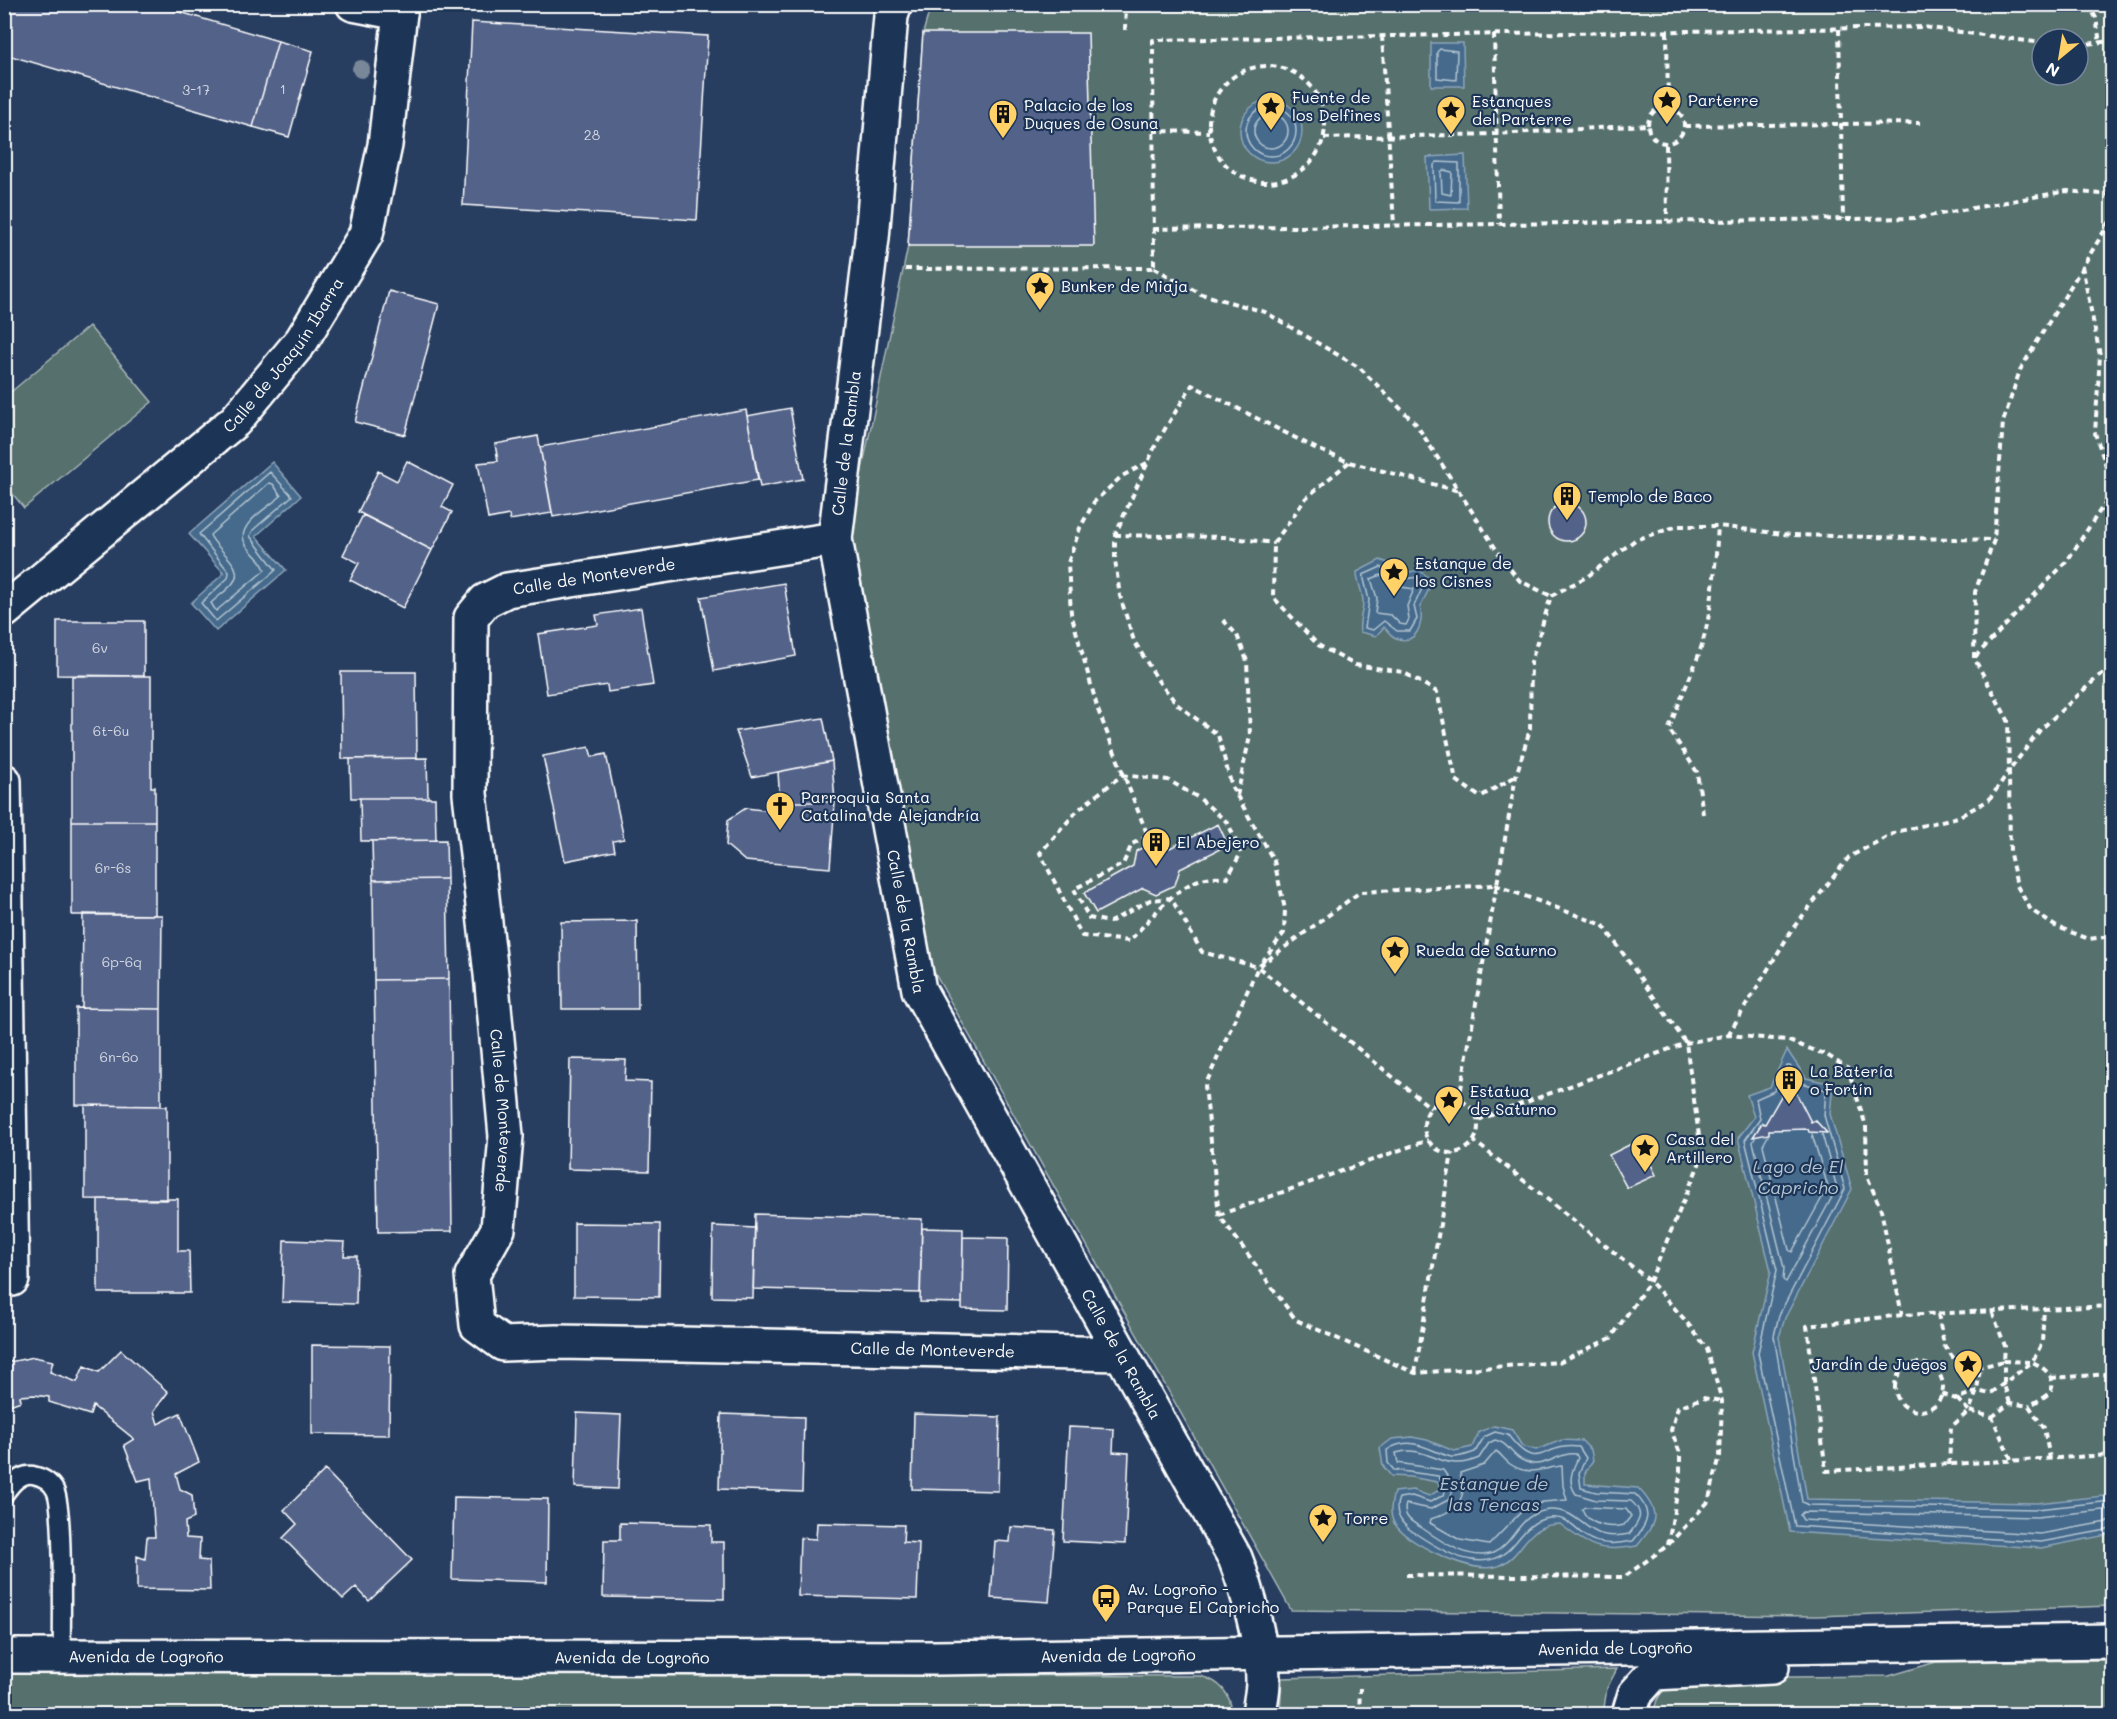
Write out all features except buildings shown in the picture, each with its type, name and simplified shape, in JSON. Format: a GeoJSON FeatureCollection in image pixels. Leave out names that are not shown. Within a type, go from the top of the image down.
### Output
{"type":"FeatureCollection","features":[{"type":"Feature","properties":{"kind":"street"},"geometry":{"type":"LineString","coordinates":[[353,4],[401,9]]}},
{"type":"Feature","properties":{"kind":"street","name":"Calle de la Rambla"},"geometry":{"type":"LineString","coordinates":[[895,4],[891,16],[872,238],[835,538],[920,990],[1235,1558],[1248,1592],[1259,1655]]}},
{"type":"Feature","properties":{"kind":"street","name":"Calle de Joaquín Ibarra"},"geometry":{"type":"LineString","coordinates":[[4,610],[235,422],[302,339],[366,234],[385,145],[401,9]]}},
{"type":"Feature","properties":{"kind":"street","name":"Calle de Monteverde"},"geometry":{"type":"LineString","coordinates":[[835,538],[507,590],[485,601],[471,618],[470,794],[491,974],[506,1136],[498,1229],[472,1275],[477,1324],[503,1344],[612,1342],[1122,1354]]}},
{"type":"Feature","properties":{"kind":"street"},"geometry":{"type":"LineString","coordinates":[[4,781],[12,1279]]}},
{"type":"Feature","properties":{"kind":"street","name":"Avenida de Logroño"},"geometry":{"type":"LineString","coordinates":[[4,1656],[948,1658],[2112,1641]]}},
{"type":"Feature","properties":{"kind":"street","name":"Avenida de Logroño"},"geometry":{"type":"LineString","coordinates":[[1629,1714],[1635,1694],[1654,1673],[1862,1663],[1936,1642]]}},
{"type":"Feature","properties":{"kind":"street"},"geometry":{"type":"LineString","coordinates":[[1259,1655],[1263,1681],[1259,1714]]}},
{"type":"Feature","properties":{"kind":"lane"},"geometry":{"type":"LineString","coordinates":[[4,1495],[18,1478],[30,1474],[46,1479],[55,1491],[59,1520],[62,1657]]}},
{"type":"Feature","properties":{"kind":"path"},"geometry":{"type":"LineString","coordinates":[[1060,4],[1065,12]]}},
{"type":"Feature","properties":{"kind":"path"},"geometry":{"type":"LineString","coordinates":[[1125,30],[1126,4]]}},
{"type":"Feature","properties":{"kind":"path"},"geometry":{"type":"LineString","coordinates":[[2088,4],[2096,18],[2100,43]]}},
{"type":"Feature","properties":{"kind":"path"},"geometry":{"type":"LineString","coordinates":[[1154,268],[1153,40],[1923,27],[2030,41]]}},
{"type":"Feature","properties":{"kind":"path"},"geometry":{"type":"LineString","coordinates":[[1839,29],[1843,219]]}},
{"type":"Feature","properties":{"kind":"path"},"geometry":{"type":"LineString","coordinates":[[1666,31],[1668,106]]}},
{"type":"Feature","properties":{"kind":"path"},"geometry":{"type":"LineString","coordinates":[[1494,34],[1499,224]]}},
{"type":"Feature","properties":{"kind":"path"},"geometry":{"type":"LineString","coordinates":[[1382,36],[1394,225]]}},
{"type":"Feature","properties":{"kind":"path"},"geometry":{"type":"LineString","coordinates":[[2090,44],[2112,41]]}},
{"type":"Feature","properties":{"kind":"path"},"geometry":{"type":"LineString","coordinates":[[1260,65],[1280,66],[1297,73],[1311,85],[1322,101],[1326,119],[1324,138],[1317,154],[1306,168],[1291,178],[1264,182],[1238,175],[1224,164],[1214,149],[1209,132],[1209,113],[1215,95],[1227,81],[1242,70],[1260,65]]}},
{"type":"Feature","properties":{"kind":"path"},"geometry":{"type":"LineString","coordinates":[[1668,106],[1680,113],[1685,126],[1679,139],[1666,145],[1653,139],[1647,125],[1653,111],[1668,106]]}},
{"type":"Feature","properties":{"kind":"path"},"geometry":{"type":"LineString","coordinates":[[1685,126],[1920,123]]}},
{"type":"Feature","properties":{"kind":"path"},"geometry":{"type":"LineString","coordinates":[[1324,138],[1496,134],[1647,125]]}},
{"type":"Feature","properties":{"kind":"path"},"geometry":{"type":"LineString","coordinates":[[1153,131],[1209,132]]}},
{"type":"Feature","properties":{"kind":"path"},"geometry":{"type":"LineString","coordinates":[[1666,145],[1667,221]]}},
{"type":"Feature","properties":{"kind":"path"},"geometry":{"type":"LineString","coordinates":[[1154,229],[1918,218],[2067,191],[2112,195]]}},
{"type":"Feature","properties":{"kind":"path"},"geometry":{"type":"LineString","coordinates":[[2112,218],[2020,370],[2003,422],[1994,540],[1975,592],[1974,658],[2008,720],[2010,854],[2017,886],[2031,910],[2055,926],[2089,939],[2112,936]]}},
{"type":"Feature","properties":{"kind":"path"},"geometry":{"type":"LineString","coordinates":[[2082,266],[2100,355],[2095,434],[2112,484]]}},
{"type":"Feature","properties":{"kind":"path"},"geometry":{"type":"LineString","coordinates":[[904,269],[1154,268],[1201,294],[1265,312],[1360,368],[1416,424],[1503,560],[1521,581],[1551,596]]}},
{"type":"Feature","properties":{"kind":"path"},"geometry":{"type":"LineString","coordinates":[[1258,967],[1360,892],[1495,885],[1603,925],[1686,1043],[1702,1157],[1650,1281],[1611,1338],[1559,1362],[1415,1373],[1296,1320],[1219,1215],[1205,1086],[1258,967],[1284,933],[1285,909],[1274,861],[1237,796],[1218,735],[1178,705],[1159,682],[1134,641],[1120,596],[1115,535],[1157,441],[1192,385],[1317,449],[1349,462],[1459,491]]}},
{"type":"Feature","properties":{"kind":"path"},"geometry":{"type":"LineString","coordinates":[[1349,462],[1306,498],[1274,543],[1273,597],[1318,645],[1355,665],[1403,672],[1437,692],[1455,780],[1480,797],[1516,776]]}},
{"type":"Feature","properties":{"kind":"path"},"geometry":{"type":"LineString","coordinates":[[1147,463],[1122,476],[1094,502],[1080,528],[1068,563],[1071,613],[1098,710],[1148,836],[1132,844],[1123,864],[1074,889],[1089,918],[1110,922],[1150,900],[1171,898]]}},
{"type":"Feature","properties":{"kind":"path"},"geometry":{"type":"LineString","coordinates":[[1974,658],[2067,561],[2112,492]]}},
{"type":"Feature","properties":{"kind":"path"},"geometry":{"type":"LineString","coordinates":[[1459,1100],[1495,885],[1516,776],[1530,729],[1531,662],[1551,596],[1588,576],[1635,540],[1678,526],[1718,526],[1791,535],[1994,540]]}},
{"type":"Feature","properties":{"kind":"path"},"geometry":{"type":"LineString","coordinates":[[1703,814],[1697,772],[1669,729],[1683,688],[1700,651],[1713,596],[1718,526]]}},
{"type":"Feature","properties":{"kind":"path"},"geometry":{"type":"LineString","coordinates":[[1115,535],[1224,537],[1274,543]]}},
{"type":"Feature","properties":{"kind":"path"},"geometry":{"type":"LineString","coordinates":[[1223,620],[1237,635],[1247,661],[1246,692],[1251,729],[1237,796]]}},
{"type":"Feature","properties":{"kind":"path"},"geometry":{"type":"LineString","coordinates":[[1728,1035],[1793,928],[1849,857],[1896,832],[1958,817],[1989,800],[2040,730],[2091,682],[2112,668]]}},
{"type":"Feature","properties":{"kind":"path"},"geometry":{"type":"LineString","coordinates":[[1122,775],[1168,780],[1199,798],[1228,823],[1241,853],[1227,878],[1217,876],[1185,885],[1130,941],[1082,936],[1040,853],[1078,810],[1122,775]]}},
{"type":"Feature","properties":{"kind":"path"},"geometry":{"type":"LineString","coordinates":[[1171,898],[1202,952],[1258,967],[1431,1108]]}},
{"type":"Feature","properties":{"kind":"path"},"geometry":{"type":"LineString","coordinates":[[1478,1120],[1686,1043],[1728,1035],[1786,1040],[1827,1055],[1848,1069],[1866,1126],[1867,1176],[1881,1210],[1902,1315]]}},
{"type":"Feature","properties":{"kind":"path"},"geometry":{"type":"LineString","coordinates":[[1444,1100],[1459,1100],[1471,1107],[1478,1120],[1474,1141],[1468,1148],[1452,1153],[1438,1150],[1428,1140],[1424,1123],[1431,1108],[1444,1100]]}},
{"type":"Feature","properties":{"kind":"path"},"geometry":{"type":"LineString","coordinates":[[1219,1215],[1428,1140]]}},
{"type":"Feature","properties":{"kind":"path"},"geometry":{"type":"LineString","coordinates":[[1406,1575],[1624,1577],[1667,1546],[1708,1502],[1720,1456],[1722,1401],[1707,1349],[1650,1281],[1474,1141]]}},
{"type":"Feature","properties":{"kind":"path"},"geometry":{"type":"LineString","coordinates":[[1415,1373],[1452,1153]]}},
{"type":"Feature","properties":{"kind":"path"},"geometry":{"type":"LineString","coordinates":[[2112,1306],[1902,1315],[1807,1326],[1826,1471],[2112,1455]]}},
{"type":"Feature","properties":{"kind":"path"},"geometry":{"type":"LineString","coordinates":[[1956,1399],[1977,1391],[1990,1394],[2032,1362],[2042,1343],[2044,1308]]}},
{"type":"Feature","properties":{"kind":"path"},"geometry":{"type":"LineString","coordinates":[[1991,1311],[1996,1318],[2005,1346],[2004,1385],[2010,1403]]}},
{"type":"Feature","properties":{"kind":"path"},"geometry":{"type":"LineString","coordinates":[[1938,1314],[1944,1345],[1957,1363],[1980,1367],[2004,1361],[2032,1362],[2044,1367],[2051,1378],[2050,1392],[2029,1406],[2010,1403],[1992,1417]]}},
{"type":"Feature","properties":{"kind":"path"},"geometry":{"type":"LineString","coordinates":[[2112,1354],[2112,1381]]}},
{"type":"Feature","properties":{"kind":"path"},"geometry":{"type":"LineString","coordinates":[[1924,1364],[1937,1371],[1943,1386],[1942,1394],[1933,1407],[1918,1412],[1903,1406],[1895,1392],[1894,1384],[1901,1370],[1908,1365],[1924,1364]]}},
{"type":"Feature","properties":{"kind":"path"},"geometry":{"type":"LineString","coordinates":[[1948,1465],[1951,1426],[1969,1411],[1977,1391],[1980,1367]]}},
{"type":"Feature","properties":{"kind":"path"},"geometry":{"type":"LineString","coordinates":[[2051,1378],[2112,1374]]}},
{"type":"Feature","properties":{"kind":"path"},"geometry":{"type":"LineString","coordinates":[[1942,1394],[1956,1399],[1969,1411],[1992,1417]]}},
{"type":"Feature","properties":{"kind":"path"},"geometry":{"type":"LineString","coordinates":[[1667,1546],[1680,1477],[1680,1453],[1671,1430],[1678,1407],[1703,1398],[1722,1401]]}},
{"type":"Feature","properties":{"kind":"path"},"geometry":{"type":"LineString","coordinates":[[2029,1406],[2044,1428],[2049,1459]]}},
{"type":"Feature","properties":{"kind":"path"},"geometry":{"type":"LineString","coordinates":[[1992,1417],[2012,1461]]}},
{"type":"Feature","properties":{"kind":"path"},"geometry":{"type":"LineString","coordinates":[[1359,1714],[1360,1687]]}},
{"type":"Feature","properties":{"kind":"green space"},"geometry":{"type":"Polygon","coordinates":[[[931,5],[2112,5],[2112,1606],[1816,1616],[1291,1610],[925,956],[846,548],[908,246],[923,33],[931,5]]]}},
{"type":"Feature","properties":{"kind":"green space"},"geometry":{"type":"Polygon","coordinates":[[[89,326],[152,402],[24,508],[5,484],[5,397],[89,326]]]}},
{"type":"Feature","properties":{"kind":"green space"},"geometry":{"type":"Polygon","coordinates":[[[2112,1660],[2112,1714],[1654,1714],[1660,1695],[1674,1684],[1687,1678],[1889,1676],[1936,1662],[2112,1660]]]}},
{"type":"Feature","properties":{"kind":"green space"},"geometry":{"type":"Polygon","coordinates":[[[1617,1669],[1607,1688],[1603,1714],[1280,1714],[1282,1678],[1617,1669]]]}},
{"type":"Feature","properties":{"kind":"green space"},"geometry":{"type":"Polygon","coordinates":[[[5,1673],[1200,1676],[1213,1681],[1223,1689],[1227,1694],[1232,1714],[5,1714],[5,1673]]]}},
{"type":"Feature","properties":{"kind":"water"},"geometry":{"type":"Polygon","coordinates":[[[1431,43],[1463,43],[1464,86],[1431,86],[1431,43]]]}},
{"type":"Feature","properties":{"kind":"water","name":"Fuente de los Delfines"},"geometry":{"type":"Polygon","coordinates":[[[1271,100],[1288,105],[1293,109],[1297,114],[1302,131],[1297,148],[1293,153],[1288,157],[1271,162],[1254,157],[1249,153],[1245,148],[1240,131],[1245,114],[1249,109],[1254,105],[1271,100]]]}},
{"type":"Feature","properties":{"kind":"water"},"geometry":{"type":"Polygon","coordinates":[[[1465,155],[1467,208],[1429,209],[1427,157],[1465,155]]]}},
{"type":"Feature","properties":{"kind":"water"},"geometry":{"type":"Polygon","coordinates":[[[272,462],[301,496],[256,536],[286,570],[216,631],[191,603],[224,573],[189,534],[272,462]]]}},
{"type":"Feature","properties":{"kind":"water","name":"Estanque de los Cisnes"},"geometry":{"type":"Polygon","coordinates":[[[1380,560],[1391,564],[1401,574],[1419,570],[1433,581],[1420,607],[1420,627],[1413,637],[1408,639],[1401,640],[1394,637],[1384,627],[1376,636],[1360,632],[1363,602],[1357,572],[1380,560]]]}},
{"type":"Feature","properties":{"kind":"water","name":"Lago de El Capricho"},"geometry":{"type":"Polygon","coordinates":[[[1787,1050],[1806,1078],[1833,1084],[1830,1114],[1852,1189],[1785,1318],[1779,1337],[1807,1499],[2037,1503],[2112,1495],[2112,1534],[2041,1548],[1790,1532],[1752,1352],[1771,1271],[1738,1138],[1754,1117],[1747,1095],[1770,1087],[1787,1050]]]}},
{"type":"Feature","properties":{"kind":"water","name":"Estanque de las Tencas"},"geometry":{"type":"Polygon","coordinates":[[[1494,1426],[1512,1430],[1522,1446],[1536,1450],[1562,1440],[1582,1441],[1591,1450],[1593,1460],[1585,1473],[1585,1484],[1638,1488],[1651,1504],[1654,1511],[1652,1524],[1637,1546],[1613,1549],[1595,1546],[1560,1524],[1548,1525],[1532,1534],[1507,1561],[1487,1568],[1459,1563],[1444,1557],[1416,1542],[1397,1527],[1391,1515],[1394,1492],[1413,1490],[1429,1496],[1441,1489],[1437,1482],[1391,1476],[1383,1466],[1380,1448],[1392,1439],[1412,1437],[1427,1440],[1454,1451],[1472,1447],[1479,1432],[1494,1426]]]}},
{"type":"Feature","properties":{"kind":"place","name":"Parterre"},"geometry":{"type":"Point","coordinates":[1667,126]}},
{"type":"Feature","properties":{"kind":"place","name":"Fuente de los Delfines"},"geometry":{"type":"Point","coordinates":[1271,132]}},
{"type":"Feature","properties":{"kind":"place","name":"Estanques del Parterre"},"geometry":{"type":"Point","coordinates":[1451,136]}},
{"type":"Feature","properties":{"kind":"place","name":"Palacio de los Duques de Osuna"},"geometry":{"type":"Point","coordinates":[1003,140]}},
{"type":"Feature","properties":{"kind":"place","name":"Bunker de Miaja"},"geometry":{"type":"Point","coordinates":[1040,312]}},
{"type":"Feature","properties":{"kind":"place","name":"Templo de Baco"},"geometry":{"type":"Point","coordinates":[1567,522]}},
{"type":"Feature","properties":{"kind":"place","name":"Estanque de los Cisnes"},"geometry":{"type":"Point","coordinates":[1394,598]}},
{"type":"Feature","properties":{"kind":"place","name":"Parroquia Santa Catalina de Alejandría"},"geometry":{"type":"Point","coordinates":[780,832]}},
{"type":"Feature","properties":{"kind":"place","name":"El Abejero"},"geometry":{"type":"Point","coordinates":[1156,868]}},
{"type":"Feature","properties":{"kind":"place","name":"Rueda de Saturno"},"geometry":{"type":"Point","coordinates":[1395,976]}},
{"type":"Feature","properties":{"kind":"place","name":"La Batería o Fortín"},"geometry":{"type":"Point","coordinates":[1789,1106]}},
{"type":"Feature","properties":{"kind":"place","name":"Estatua de Saturno"},"geometry":{"type":"Point","coordinates":[1449,1126]}},
{"type":"Feature","properties":{"kind":"place","name":"Casa del Artillero"},"geometry":{"type":"Point","coordinates":[1645,1174]}},
{"type":"Feature","properties":{"kind":"place","name":"Jardín de Juegos"},"geometry":{"type":"Point","coordinates":[1968,1390]}},
{"type":"Feature","properties":{"kind":"place","name":"Torre"},"geometry":{"type":"Point","coordinates":[1323,1544]}},
{"type":"Feature","properties":{"kind":"place","name":"Av. Logroño - Parque El Capricho"},"geometry":{"type":"Point","coordinates":[1106,1624]}}]}
